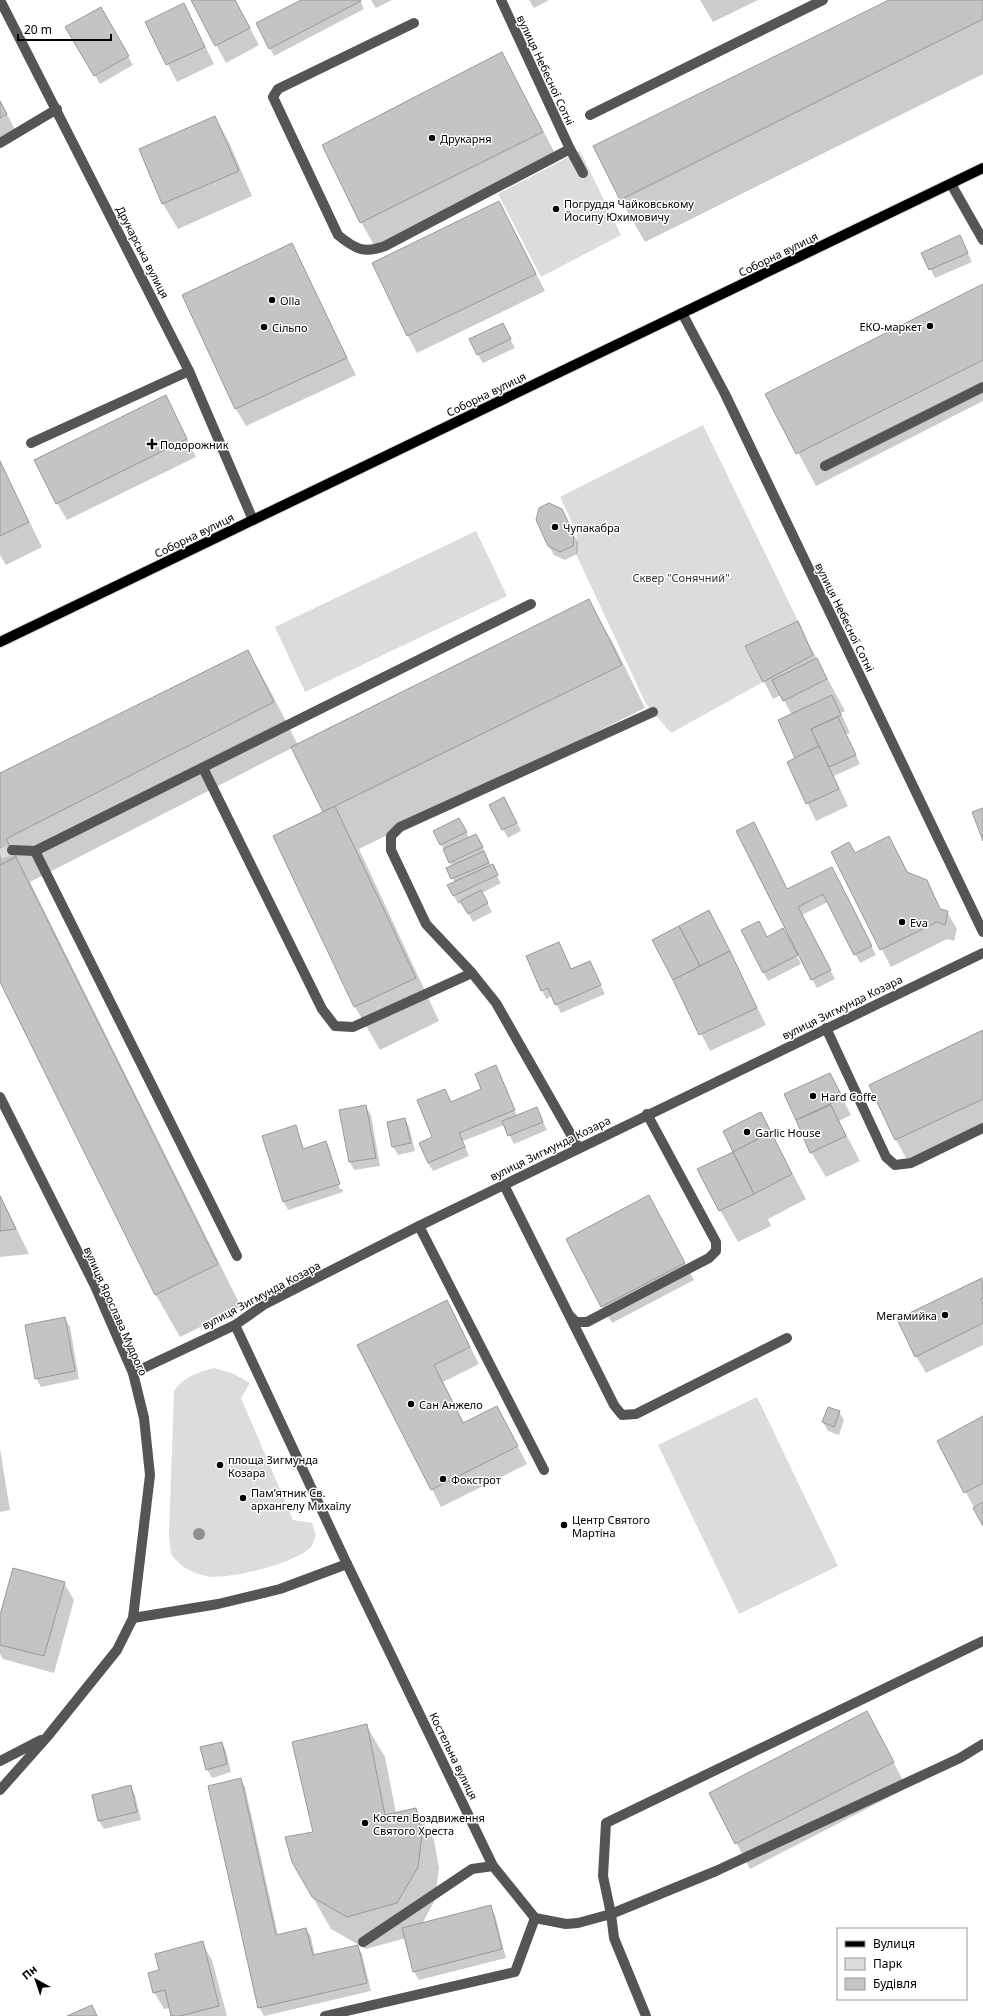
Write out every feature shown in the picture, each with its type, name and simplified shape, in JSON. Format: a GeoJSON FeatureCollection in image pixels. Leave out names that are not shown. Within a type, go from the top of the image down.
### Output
{"type":"FeatureCollection","features":[{"type":"Feature","properties":{"kind":"main road","name":"Соборна вулиця"},"geometry":{"type":"LineString","coordinates":[[0,642],[983,168]]}},
{"type":"Feature","properties":{"kind":"street","name":"Друкарська вулиця"},"geometry":{"type":"LineString","coordinates":[[0,0],[189,370],[253,520]]}},
{"type":"Feature","properties":{"kind":"street","name":"вулиця Небесної Сотні"},"geometry":{"type":"LineString","coordinates":[[501,0],[570,149],[583,173]]}},
{"type":"Feature","properties":{"kind":"street"},"geometry":{"type":"LineString","coordinates":[[590,115],[823,0]]}},
{"type":"Feature","properties":{"kind":"street"},"geometry":{"type":"LineString","coordinates":[[414,23],[278,89],[273,97],[338,235],[362,250],[375,250],[570,149]]}},
{"type":"Feature","properties":{"kind":"street"},"geometry":{"type":"LineString","coordinates":[[0,143],[57,109]]}},
{"type":"Feature","properties":{"kind":"street"},"geometry":{"type":"LineString","coordinates":[[951,184],[983,240]]}},
{"type":"Feature","properties":{"kind":"street","name":"вулиця Небесної Сотні"},"geometry":{"type":"LineString","coordinates":[[682,313],[725,394],[983,932]]}},
{"type":"Feature","properties":{"kind":"street"},"geometry":{"type":"LineString","coordinates":[[31,443],[189,370]]}},
{"type":"Feature","properties":{"kind":"street"},"geometry":{"type":"LineString","coordinates":[[825,466],[983,387]]}},
{"type":"Feature","properties":{"kind":"street"},"geometry":{"type":"LineString","coordinates":[[12,850],[36,851],[531,604]]}},
{"type":"Feature","properties":{"kind":"street"},"geometry":{"type":"LineString","coordinates":[[578,1148],[496,1003],[472,973],[426,924],[391,850],[390,836],[400,827],[653,712]]}},
{"type":"Feature","properties":{"kind":"street"},"geometry":{"type":"LineString","coordinates":[[203,768],[322,1009],[335,1026],[353,1027],[472,973]]}},
{"type":"Feature","properties":{"kind":"street"},"geometry":{"type":"LineString","coordinates":[[36,851],[237,1256]]}},
{"type":"Feature","properties":{"kind":"street","name":"вулиця Зигмунда Козара"},"geometry":{"type":"LineString","coordinates":[[133,1374],[235,1325],[265,1304],[419,1226],[647,1114],[983,953]]}},
{"type":"Feature","properties":{"kind":"street"},"geometry":{"type":"LineString","coordinates":[[826,1028],[886,1157],[895,1165],[911,1163],[983,1128]]}},
{"type":"Feature","properties":{"kind":"street","name":"вулиця Ярослава Мудрого"},"geometry":{"type":"LineString","coordinates":[[0,1097],[95,1286],[133,1374],[144,1418],[150,1475],[133,1618],[116,1650],[47,1737],[0,1790]]}},
{"type":"Feature","properties":{"kind":"street"},"geometry":{"type":"LineString","coordinates":[[569,1315],[576,1322],[586,1322],[709,1258],[716,1251],[716,1242],[647,1114]]}},
{"type":"Feature","properties":{"kind":"street"},"geometry":{"type":"LineString","coordinates":[[504,1185],[614,1405],[622,1415],[636,1414],[787,1338]]}},
{"type":"Feature","properties":{"kind":"street"},"geometry":{"type":"LineString","coordinates":[[419,1226],[544,1470]]}},
{"type":"Feature","properties":{"kind":"street"},"geometry":{"type":"LineString","coordinates":[[133,1618],[218,1604],[280,1589],[347,1564],[235,1325]]}},
{"type":"Feature","properties":{"kind":"street","name":"Костельна вулиця"},"geometry":{"type":"LineString","coordinates":[[347,1564],[493,1866],[535,1918]]}},
{"type":"Feature","properties":{"kind":"street"},"geometry":{"type":"LineString","coordinates":[[646,2016],[614,1938],[604,1876],[606,1822],[983,1641]]}},
{"type":"Feature","properties":{"kind":"street","name":"вулиця Ярослава Мудрого"},"geometry":{"type":"LineString","coordinates":[[0,1761],[47,1737]]}},
{"type":"Feature","properties":{"kind":"street"},"geometry":{"type":"LineString","coordinates":[[326,2016],[515,1972],[535,1918],[566,1924],[578,1923],[611,1914],[716,1871],[960,1758],[983,1744]]}},
{"type":"Feature","properties":{"kind":"street"},"geometry":{"type":"LineString","coordinates":[[363,1942],[472,1869],[493,1866]]}},
{"type":"Feature","properties":{"kind":"green space"},"geometry":{"type":"Polygon","coordinates":[[[580,151],[621,235],[541,277],[498,194],[580,151]]]}},
{"type":"Feature","properties":{"kind":"green space","name":"Сквер \"Сонячний\""},"geometry":{"type":"Polygon","coordinates":[[[703,425],[798,621],[745,646],[763,682],[671,733],[646,704],[576,554],[577,533],[560,497],[703,425]]]}},
{"type":"Feature","properties":{"kind":"green space"},"geometry":{"type":"Polygon","coordinates":[[[476,531],[507,596],[305,692],[275,627],[476,531]]]}},
{"type":"Feature","properties":{"kind":"green space","name":"площа Зигмунда Козара"},"geometry":{"type":"Polygon","coordinates":[[[214,1368],[232,1373],[250,1383],[241,1398],[293,1520],[312,1523],[316,1536],[311,1547],[303,1553],[277,1565],[229,1576],[216,1577],[196,1573],[178,1562],[171,1554],[169,1535],[174,1391],[182,1382],[197,1373],[214,1368]]]}},
{"type":"Feature","properties":{"kind":"green space"},"geometry":{"type":"Polygon","coordinates":[[[757,1397],[838,1566],[739,1614],[658,1445],[757,1397]]]}},
{"type":"Feature","properties":{"kind":"building"},"geometry":{"type":"Polygon","coordinates":[[[191,0],[235,0],[250,28],[215,46],[191,0]]]}},
{"type":"Feature","properties":{"kind":"building"},"geometry":{"type":"Polygon","coordinates":[[[301,0],[361,1],[269,49],[256,23],[301,0]]]}},
{"type":"Feature","properties":{"kind":"building"},"geometry":{"type":"Polygon","coordinates":[[[889,0],[983,0],[983,19],[620,200],[593,146],[889,0]]]}},
{"type":"Feature","properties":{"kind":"building"},"geometry":{"type":"Polygon","coordinates":[[[184,3],[205,47],[166,65],[145,22],[184,3]]]}},
{"type":"Feature","properties":{"kind":"building"},"geometry":{"type":"Polygon","coordinates":[[[101,7],[129,56],[94,76],[65,27],[101,7]]]}},
{"type":"Feature","properties":{"kind":"building","name":"Друкарня"},"geometry":{"type":"Polygon","coordinates":[[[502,52],[543,132],[360,223],[322,145],[502,52]]]}},
{"type":"Feature","properties":{"kind":"building"},"geometry":{"type":"Polygon","coordinates":[[[0,101],[7,114],[0,118],[0,101]]]}},
{"type":"Feature","properties":{"kind":"building"},"geometry":{"type":"Polygon","coordinates":[[[215,116],[239,171],[162,204],[139,149],[215,116]]]}},
{"type":"Feature","properties":{"kind":"building"},"geometry":{"type":"Polygon","coordinates":[[[499,201],[536,274],[407,336],[372,263],[499,201]]]}},
{"type":"Feature","properties":{"kind":"building"},"geometry":{"type":"Polygon","coordinates":[[[960,235],[968,253],[929,270],[921,253],[960,235]]]}},
{"type":"Feature","properties":{"kind":"building","name":"Сільпо"},"geometry":{"type":"Polygon","coordinates":[[[292,243],[347,358],[235,409],[182,295],[292,243]]]}},
{"type":"Feature","properties":{"kind":"building"},"geometry":{"type":"Polygon","coordinates":[[[983,284],[983,360],[796,454],[765,394],[983,284]]]}},
{"type":"Feature","properties":{"kind":"building"},"geometry":{"type":"Polygon","coordinates":[[[503,323],[511,339],[477,355],[469,339],[503,323]]]}},
{"type":"Feature","properties":{"kind":"building"},"geometry":{"type":"Polygon","coordinates":[[[166,395],[187,439],[56,504],[34,460],[166,395]]]}},
{"type":"Feature","properties":{"kind":"building"},"geometry":{"type":"Polygon","coordinates":[[[0,461],[29,522],[0,536],[0,461]]]}},
{"type":"Feature","properties":{"kind":"building","name":"Чупакабра"},"geometry":{"type":"Polygon","coordinates":[[[549,503],[562,509],[574,534],[573,546],[560,552],[548,546],[536,520],[539,508],[549,503]]]}},
{"type":"Feature","properties":{"kind":"building"},"geometry":{"type":"Polygon","coordinates":[[[589,599],[622,665],[323,812],[291,747],[589,599]]]}},
{"type":"Feature","properties":{"kind":"building"},"geometry":{"type":"Polygon","coordinates":[[[798,621],[813,655],[763,682],[745,646],[798,621]]]}},
{"type":"Feature","properties":{"kind":"building"},"geometry":{"type":"Polygon","coordinates":[[[248,650],[274,702],[6,839],[16,857],[0,865],[0,773],[248,650]]]}},
{"type":"Feature","properties":{"kind":"building"},"geometry":{"type":"Polygon","coordinates":[[[817,658],[827,679],[783,701],[772,680],[817,658]]]}},
{"type":"Feature","properties":{"kind":"building"},"geometry":{"type":"Polygon","coordinates":[[[832,695],[841,715],[811,729],[819,746],[795,758],[778,720],[832,695]]]}},
{"type":"Feature","properties":{"kind":"building"},"geometry":{"type":"Polygon","coordinates":[[[838,717],[856,755],[829,767],[811,729],[838,717]]]}},
{"type":"Feature","properties":{"kind":"building"},"geometry":{"type":"Polygon","coordinates":[[[819,746],[839,789],[806,804],[787,762],[819,746]]]}},
{"type":"Feature","properties":{"kind":"building"},"geometry":{"type":"Polygon","coordinates":[[[504,797],[517,823],[502,830],[489,805],[504,797]]]}},
{"type":"Feature","properties":{"kind":"building"},"geometry":{"type":"Polygon","coordinates":[[[335,806],[416,978],[354,1007],[273,836],[335,806]]]}},
{"type":"Feature","properties":{"kind":"building"},"geometry":{"type":"Polygon","coordinates":[[[983,808],[983,841],[972,812],[983,808]]]}},
{"type":"Feature","properties":{"kind":"building"},"geometry":{"type":"Polygon","coordinates":[[[459,818],[467,832],[440,845],[433,831],[459,818]]]}},
{"type":"Feature","properties":{"kind":"building"},"geometry":{"type":"Polygon","coordinates":[[[754,822],[787,889],[832,867],[872,946],[854,955],[823,894],[798,907],[831,970],[811,980],[736,831],[754,822]]]}},
{"type":"Feature","properties":{"kind":"building"},"geometry":{"type":"Polygon","coordinates":[[[476,834],[483,847],[449,863],[443,849],[476,834]]]}},
{"type":"Feature","properties":{"kind":"building"},"geometry":{"type":"Polygon","coordinates":[[[889,836],[907,872],[927,880],[940,909],[948,911],[945,925],[937,922],[880,950],[831,852],[849,842],[855,853],[889,836]]]}},
{"type":"Feature","properties":{"kind":"building"},"geometry":{"type":"Polygon","coordinates":[[[484,851],[489,863],[451,879],[446,868],[484,851]]]}},
{"type":"Feature","properties":{"kind":"building"},"geometry":{"type":"Polygon","coordinates":[[[16,857],[218,1264],[155,1295],[0,982],[0,865],[16,857]]]}},
{"type":"Feature","properties":{"kind":"building"},"geometry":{"type":"Polygon","coordinates":[[[493,864],[498,875],[453,896],[447,885],[493,864]]]}},
{"type":"Feature","properties":{"kind":"building"},"geometry":{"type":"Polygon","coordinates":[[[481,890],[488,903],[468,914],[460,901],[481,890]]]}},
{"type":"Feature","properties":{"kind":"building"},"geometry":{"type":"Polygon","coordinates":[[[709,910],[730,951],[700,966],[679,926],[709,910]]]}},
{"type":"Feature","properties":{"kind":"building"},"geometry":{"type":"Polygon","coordinates":[[[759,921],[767,937],[783,928],[798,955],[763,973],[741,930],[759,921]]]}},
{"type":"Feature","properties":{"kind":"building"},"geometry":{"type":"Polygon","coordinates":[[[679,926],[700,966],[673,980],[652,940],[679,926]]]}},
{"type":"Feature","properties":{"kind":"building"},"geometry":{"type":"Polygon","coordinates":[[[559,942],[571,969],[590,961],[601,985],[555,1005],[548,988],[541,991],[526,956],[559,942]]]}},
{"type":"Feature","properties":{"kind":"building"},"geometry":{"type":"Polygon","coordinates":[[[730,951],[757,1008],[699,1035],[673,980],[730,951]]]}},
{"type":"Feature","properties":{"kind":"building"},"geometry":{"type":"Polygon","coordinates":[[[983,1030],[983,1099],[895,1140],[869,1085],[983,1030]]]}},
{"type":"Feature","properties":{"kind":"building"},"geometry":{"type":"Polygon","coordinates":[[[496,1065],[515,1110],[459,1133],[465,1147],[428,1163],[419,1143],[432,1137],[417,1100],[445,1089],[451,1102],[481,1089],[475,1074],[496,1065]]]}},
{"type":"Feature","properties":{"kind":"building","name":"Hard Coffe"},"geometry":{"type":"Polygon","coordinates":[[[830,1073],[843,1098],[796,1120],[784,1094],[830,1073]]]}},
{"type":"Feature","properties":{"kind":"building"},"geometry":{"type":"Polygon","coordinates":[[[366,1105],[376,1158],[349,1162],[339,1110],[366,1105]]]}},
{"type":"Feature","properties":{"kind":"building"},"geometry":{"type":"Polygon","coordinates":[[[831,1105],[846,1136],[810,1153],[796,1120],[831,1105]]]}},
{"type":"Feature","properties":{"kind":"building"},"geometry":{"type":"Polygon","coordinates":[[[537,1107],[543,1122],[508,1136],[502,1121],[537,1107]]]}},
{"type":"Feature","properties":{"kind":"building","name":"Garlic House"},"geometry":{"type":"Polygon","coordinates":[[[761,1112],[771,1132],[733,1152],[723,1131],[761,1112]]]}},
{"type":"Feature","properties":{"kind":"building"},"geometry":{"type":"Polygon","coordinates":[[[405,1118],[411,1143],[392,1147],[387,1122],[405,1118]]]}},
{"type":"Feature","properties":{"kind":"building"},"geometry":{"type":"Polygon","coordinates":[[[296,1125],[303,1149],[326,1141],[340,1184],[283,1202],[262,1136],[296,1125]]]}},
{"type":"Feature","properties":{"kind":"building"},"geometry":{"type":"Polygon","coordinates":[[[771,1132],[792,1174],[754,1194],[733,1152],[771,1132]]]}},
{"type":"Feature","properties":{"kind":"building"},"geometry":{"type":"Polygon","coordinates":[[[733,1152],[754,1194],[719,1211],[697,1169],[733,1152]]]}},
{"type":"Feature","properties":{"kind":"building"},"geometry":{"type":"Polygon","coordinates":[[[649,1195],[685,1263],[601,1307],[566,1239],[649,1195]]]}},
{"type":"Feature","properties":{"kind":"building"},"geometry":{"type":"Polygon","coordinates":[[[0,1196],[16,1229],[0,1231],[0,1196]]]}},
{"type":"Feature","properties":{"kind":"building","name":"Мегамийка"},"geometry":{"type":"Polygon","coordinates":[[[982,1278],[983,1298],[981,1299],[983,1304],[983,1323],[915,1357],[897,1319],[982,1278]]]}},
{"type":"Feature","properties":{"kind":"building"},"geometry":{"type":"Polygon","coordinates":[[[447,1300],[470,1347],[434,1365],[463,1423],[497,1406],[518,1446],[431,1490],[357,1345],[447,1300]]]}},
{"type":"Feature","properties":{"kind":"building"},"geometry":{"type":"Polygon","coordinates":[[[65,1317],[75,1371],[35,1379],[25,1325],[65,1317]]]}},
{"type":"Feature","properties":{"kind":"building"},"geometry":{"type":"Polygon","coordinates":[[[828,1407],[840,1411],[834,1427],[822,1422],[828,1407]]]}},
{"type":"Feature","properties":{"kind":"building"},"geometry":{"type":"Polygon","coordinates":[[[983,1416],[983,1483],[964,1493],[937,1441],[983,1416]]]}},
{"type":"Feature","properties":{"kind":"building"},"geometry":{"type":"Polygon","coordinates":[[[983,1502],[983,1526],[973,1508],[983,1502]]]}},
{"type":"Feature","properties":{"kind":"building"},"geometry":{"type":"Polygon","coordinates":[[[13,1568],[65,1582],[44,1656],[0,1645],[0,1615],[13,1568]]]}},
{"type":"Feature","properties":{"kind":"building"},"geometry":{"type":"Polygon","coordinates":[[[867,1711],[894,1762],[735,1844],[709,1793],[867,1711]]]}},
{"type":"Feature","properties":{"kind":"building","name":"Костел Воздвиження Святого Хреста"},"geometry":{"type":"Polygon","coordinates":[[[367,1724],[385,1815],[416,1808],[422,1835],[418,1867],[397,1903],[347,1917],[312,1897],[292,1862],[285,1837],[313,1832],[292,1742],[367,1724]]]}},
{"type":"Feature","properties":{"kind":"building"},"geometry":{"type":"Polygon","coordinates":[[[222,1742],[227,1764],[206,1770],[200,1747],[222,1742]]]}},
{"type":"Feature","properties":{"kind":"building"},"geometry":{"type":"Polygon","coordinates":[[[241,1778],[276,1935],[306,1928],[313,1955],[358,1945],[367,1983],[258,2008],[208,1786],[241,1778]]]}},
{"type":"Feature","properties":{"kind":"building"},"geometry":{"type":"Polygon","coordinates":[[[131,1785],[137,1812],[98,1821],[92,1795],[131,1785]]]}},
{"type":"Feature","properties":{"kind":"building"},"geometry":{"type":"Polygon","coordinates":[[[491,1905],[502,1949],[413,1972],[402,1928],[491,1905]]]}},
{"type":"Feature","properties":{"kind":"building"},"geometry":{"type":"Polygon","coordinates":[[[203,1941],[219,2006],[180,2016],[171,2016],[165,1990],[153,1993],[148,1973],[159,1970],[155,1954],[203,1941]]]}},
{"type":"Feature","properties":{"kind":"building"},"geometry":{"type":"Polygon","coordinates":[[[92,2005],[97,2016],[67,2016],[92,2005]]]}},
{"type":"Feature","properties":{"kind":"tunnel"},"geometry":{"type":"LineString","coordinates":[[0,854],[12,850]]}},
{"type":"Feature","properties":{"kind":"place","name":"Друкарня"},"geometry":{"type":"Point","coordinates":[432,138]}},
{"type":"Feature","properties":{"kind":"place","name":"Погруддя Чайковському Йосипу Юхимовичу"},"geometry":{"type":"Point","coordinates":[556,209]}},
{"type":"Feature","properties":{"kind":"place","name":"Olla"},"geometry":{"type":"Point","coordinates":[272,300]}},
{"type":"Feature","properties":{"kind":"place","name":"ЕКО-маркет"},"geometry":{"type":"Point","coordinates":[930,326]}},
{"type":"Feature","properties":{"kind":"place","name":"Сільпо"},"geometry":{"type":"Point","coordinates":[264,327]}},
{"type":"Feature","properties":{"kind":"place","name":"Подорожник"},"geometry":{"type":"Point","coordinates":[152,444]}},
{"type":"Feature","properties":{"kind":"place","name":"Чупакабра"},"geometry":{"type":"Point","coordinates":[555,527]}},
{"type":"Feature","properties":{"kind":"place","name":"Eva"},"geometry":{"type":"Point","coordinates":[902,922]}},
{"type":"Feature","properties":{"kind":"place","name":"Hard Coffe"},"geometry":{"type":"Point","coordinates":[813,1096]}},
{"type":"Feature","properties":{"kind":"place","name":"Garlic House"},"geometry":{"type":"Point","coordinates":[747,1132]}},
{"type":"Feature","properties":{"kind":"place","name":"Мегамийка"},"geometry":{"type":"Point","coordinates":[945,1315]}},
{"type":"Feature","properties":{"kind":"place","name":"Сан Анжело"},"geometry":{"type":"Point","coordinates":[411,1404]}},
{"type":"Feature","properties":{"kind":"place","name":"площа Зигмунда Козара"},"geometry":{"type":"Point","coordinates":[220,1465]}},
{"type":"Feature","properties":{"kind":"place","name":"Фокстрот"},"geometry":{"type":"Point","coordinates":[443,1479]}},
{"type":"Feature","properties":{"kind":"place","name":"Пам’ятник Св. архангелу Михаїлу"},"geometry":{"type":"Point","coordinates":[243,1498]}},
{"type":"Feature","properties":{"kind":"place","name":"Центр Святого Мартіна"},"geometry":{"type":"Point","coordinates":[564,1525]}},
{"type":"Feature","properties":{"kind":"place","name":"Костел Воздвиження Святого Хреста"},"geometry":{"type":"Point","coordinates":[365,1823]}}]}
